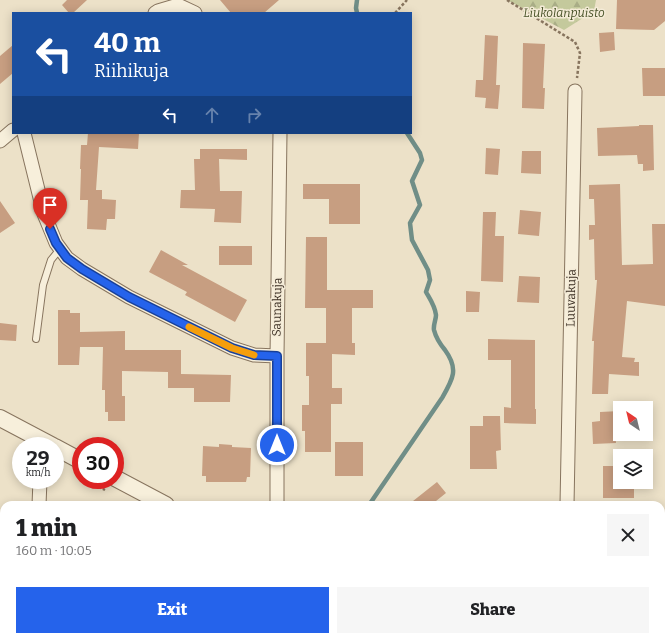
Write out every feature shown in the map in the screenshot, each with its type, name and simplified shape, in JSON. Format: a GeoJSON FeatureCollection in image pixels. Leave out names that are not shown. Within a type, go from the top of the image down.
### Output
{"type":"FeatureCollection","features":[{"type":"Feature","properties":{"kind":"street"},"geometry":{"type":"LineString","coordinates":[[157,12],[178,5],[193,12]]}},
{"type":"Feature","properties":{"kind":"street","name":"Luuvakuja"},"geometry":{"type":"LineString","coordinates":[[567,501],[575,91]]}},
{"type":"Feature","properties":{"kind":"street"},"geometry":{"type":"LineString","coordinates":[[0,141],[12,131]]}},
{"type":"Feature","properties":{"kind":"street"},"geometry":{"type":"LineString","coordinates":[[24,134],[44,214],[56,243],[67,258],[82,269],[129,297],[232,348],[254,355],[277,356]]}},
{"type":"Feature","properties":{"kind":"street","name":"Saunakuja"},"geometry":{"type":"LineString","coordinates":[[278,501],[277,356],[280,134]]}},
{"type":"Feature","properties":{"kind":"street"},"geometry":{"type":"LineString","coordinates":[[0,418],[34,437]]}},
{"type":"Feature","properties":{"kind":"street"},"geometry":{"type":"LineString","coordinates":[[124,483],[158,501]]}},
{"type":"Feature","properties":{"kind":"street"},"geometry":{"type":"LineString","coordinates":[[39,501],[40,489]]}},
{"type":"Feature","properties":{"kind":"lane"},"geometry":{"type":"LineString","coordinates":[[36,339],[43,285],[51,260],[60,249]]}},
{"type":"Feature","properties":{"kind":"path"},"geometry":{"type":"LineString","coordinates":[[396,12],[407,0]]}},
{"type":"Feature","properties":{"kind":"path"},"geometry":{"type":"LineString","coordinates":[[507,0],[575,42],[580,53],[575,91]]}},
{"type":"Feature","properties":{"kind":"green space","name":"Liukolanpuisto"},"geometry":{"type":"Polygon","coordinates":[[[507,0],[596,0],[594,11],[564,30],[507,0]]]}},
{"type":"Feature","properties":{"kind":"building"},"geometry":{"type":"Polygon","coordinates":[[[67,0],[87,0],[74,12],[68,12],[62,5],[67,0]]]}},
{"type":"Feature","properties":{"kind":"building"},"geometry":{"type":"Polygon","coordinates":[[[220,0],[279,0],[265,12],[230,12],[220,0]]]}},
{"type":"Feature","properties":{"kind":"building"},"geometry":{"type":"Polygon","coordinates":[[[617,0],[665,0],[665,21],[654,30],[616,29],[617,0]]]}},
{"type":"Feature","properties":{"kind":"building"},"geometry":{"type":"Polygon","coordinates":[[[614,32],[615,50],[600,52],[599,33],[614,32]]]}},
{"type":"Feature","properties":{"kind":"building"},"geometry":{"type":"Polygon","coordinates":[[[485,35],[498,36],[496,85],[500,85],[498,109],[485,108],[486,98],[475,97],[476,80],[483,80],[485,35]]]}},
{"type":"Feature","properties":{"kind":"building"},"geometry":{"type":"Polygon","coordinates":[[[523,43],[545,44],[543,88],[545,88],[544,109],[522,108],[523,43]]]}},
{"type":"Feature","properties":{"kind":"building"},"geometry":{"type":"Polygon","coordinates":[[[12,46],[12,74],[0,84],[0,56],[12,46]]]}},
{"type":"Feature","properties":{"kind":"building"},"geometry":{"type":"Polygon","coordinates":[[[642,68],[665,68],[665,96],[643,96],[642,68]]]}},
{"type":"Feature","properties":{"kind":"building"},"geometry":{"type":"Polygon","coordinates":[[[653,125],[654,170],[643,171],[643,164],[638,164],[637,155],[598,156],[597,128],[653,125]]]}},
{"type":"Feature","properties":{"kind":"building"},"geometry":{"type":"Polygon","coordinates":[[[88,134],[139,134],[138,149],[99,147],[96,190],[102,190],[102,199],[116,200],[115,219],[107,219],[106,230],[87,229],[88,200],[80,200],[81,145],[87,145],[88,134]]]}},
{"type":"Feature","properties":{"kind":"building"},"geometry":{"type":"Polygon","coordinates":[[[486,148],[500,149],[498,175],[485,174],[486,148]]]}},
{"type":"Feature","properties":{"kind":"building"},"geometry":{"type":"Polygon","coordinates":[[[200,149],[247,149],[247,160],[219,159],[220,191],[242,191],[241,223],[214,222],[215,209],[180,208],[181,190],[195,190],[194,159],[200,159],[200,149]]]}},
{"type":"Feature","properties":{"kind":"building"},"geometry":{"type":"Polygon","coordinates":[[[522,151],[541,151],[541,174],[521,173],[522,151]]]}},
{"type":"Feature","properties":{"kind":"building"},"geometry":{"type":"Polygon","coordinates":[[[303,184],[360,184],[360,224],[329,224],[329,199],[303,199],[303,184]]]}},
{"type":"Feature","properties":{"kind":"building"},"geometry":{"type":"Polygon","coordinates":[[[620,184],[622,265],[653,264],[652,224],[665,224],[665,306],[627,301],[622,357],[635,358],[634,362],[639,362],[639,376],[609,374],[608,394],[592,394],[594,341],[592,341],[597,280],[595,280],[594,239],[589,240],[589,225],[595,225],[594,199],[589,199],[589,185],[620,184]]]}},
{"type":"Feature","properties":{"kind":"building"},"geometry":{"type":"Polygon","coordinates":[[[0,201],[15,223],[0,233],[0,201]]]}},
{"type":"Feature","properties":{"kind":"building"},"geometry":{"type":"Polygon","coordinates":[[[520,210],[541,212],[539,236],[518,234],[520,210]]]}},
{"type":"Feature","properties":{"kind":"building"},"geometry":{"type":"Polygon","coordinates":[[[483,212],[496,212],[495,236],[504,236],[503,282],[481,281],[483,212]]]}},
{"type":"Feature","properties":{"kind":"building"},"geometry":{"type":"Polygon","coordinates":[[[306,237],[327,237],[327,290],[373,290],[373,308],[352,308],[352,343],[355,343],[355,355],[332,354],[332,388],[342,388],[342,404],[331,404],[331,452],[305,452],[305,431],[302,431],[302,405],[309,405],[309,376],[306,376],[306,343],[326,343],[326,308],[305,308],[306,237]]]}},
{"type":"Feature","properties":{"kind":"building"},"geometry":{"type":"Polygon","coordinates":[[[219,246],[252,246],[252,265],[219,265],[219,246]]]}},
{"type":"Feature","properties":{"kind":"building"},"geometry":{"type":"Polygon","coordinates":[[[161,250],[188,265],[182,265],[247,300],[235,322],[185,295],[187,292],[149,272],[161,250]]]}},
{"type":"Feature","properties":{"kind":"building"},"geometry":{"type":"Polygon","coordinates":[[[519,276],[540,277],[539,303],[517,302],[519,276]]]}},
{"type":"Feature","properties":{"kind":"building"},"geometry":{"type":"Polygon","coordinates":[[[466,291],[480,292],[479,312],[466,312],[466,291]]]}},
{"type":"Feature","properties":{"kind":"building"},"geometry":{"type":"Polygon","coordinates":[[[58,310],[70,310],[70,313],[80,313],[80,332],[125,331],[125,350],[181,350],[181,374],[231,375],[230,402],[194,402],[194,388],[168,388],[168,372],[122,371],[122,396],[125,396],[125,421],[108,421],[108,412],[105,412],[105,390],[102,390],[103,347],[80,347],[79,365],[58,365],[58,310]]]}},
{"type":"Feature","properties":{"kind":"building"},"geometry":{"type":"Polygon","coordinates":[[[0,323],[17,325],[16,341],[0,340],[0,323]]]}},
{"type":"Feature","properties":{"kind":"building"},"geometry":{"type":"Polygon","coordinates":[[[488,339],[535,340],[536,424],[504,423],[504,407],[511,408],[511,360],[488,360],[488,339]]]}},
{"type":"Feature","properties":{"kind":"building"},"geometry":{"type":"Polygon","coordinates":[[[613,411],[613,441],[616,441],[616,443],[593,444],[592,422],[600,421],[600,412],[613,411]]]}},
{"type":"Feature","properties":{"kind":"building"},"geometry":{"type":"Polygon","coordinates":[[[483,416],[500,416],[501,450],[496,451],[497,469],[470,469],[470,426],[483,426],[483,416]]]}},
{"type":"Feature","properties":{"kind":"building"},"geometry":{"type":"Polygon","coordinates":[[[335,442],[363,442],[363,476],[335,476],[335,442]]]}},
{"type":"Feature","properties":{"kind":"building"},"geometry":{"type":"Polygon","coordinates":[[[219,444],[232,445],[232,447],[251,448],[250,477],[247,477],[246,482],[206,482],[206,476],[202,476],[203,446],[219,447],[219,444]]]}},
{"type":"Feature","properties":{"kind":"building"},"geometry":{"type":"Polygon","coordinates":[[[603,466],[613,466],[613,489],[634,489],[634,498],[603,498],[603,466]]]}},
{"type":"Feature","properties":{"kind":"building"},"geometry":{"type":"Polygon","coordinates":[[[437,482],[446,493],[436,501],[413,501],[437,482]]]}},
{"type":"Feature","properties":{"kind":"waterway"},"geometry":{"type":"LineString","coordinates":[[357,0],[357,12]]}},
{"type":"Feature","properties":{"kind":"waterway"},"geometry":{"type":"LineString","coordinates":[[372,501],[442,398],[453,374],[452,363],[438,341],[434,330],[436,317],[435,312],[426,292],[430,280],[428,270],[412,240],[410,223],[420,205],[412,181],[422,160],[420,153],[408,134]]}},
{"type":"Feature","properties":{"kind":"slow traffic"},"geometry":{"type":"LineString","coordinates":[[189,327],[232,348],[254,355]]}},
{"type":"Feature","properties":{"kind":"route"},"geometry":{"type":"LineString","coordinates":[[50,229],[56,243],[67,258],[82,269],[129,297],[232,348],[254,355],[277,356],[277,445]]}}]}
